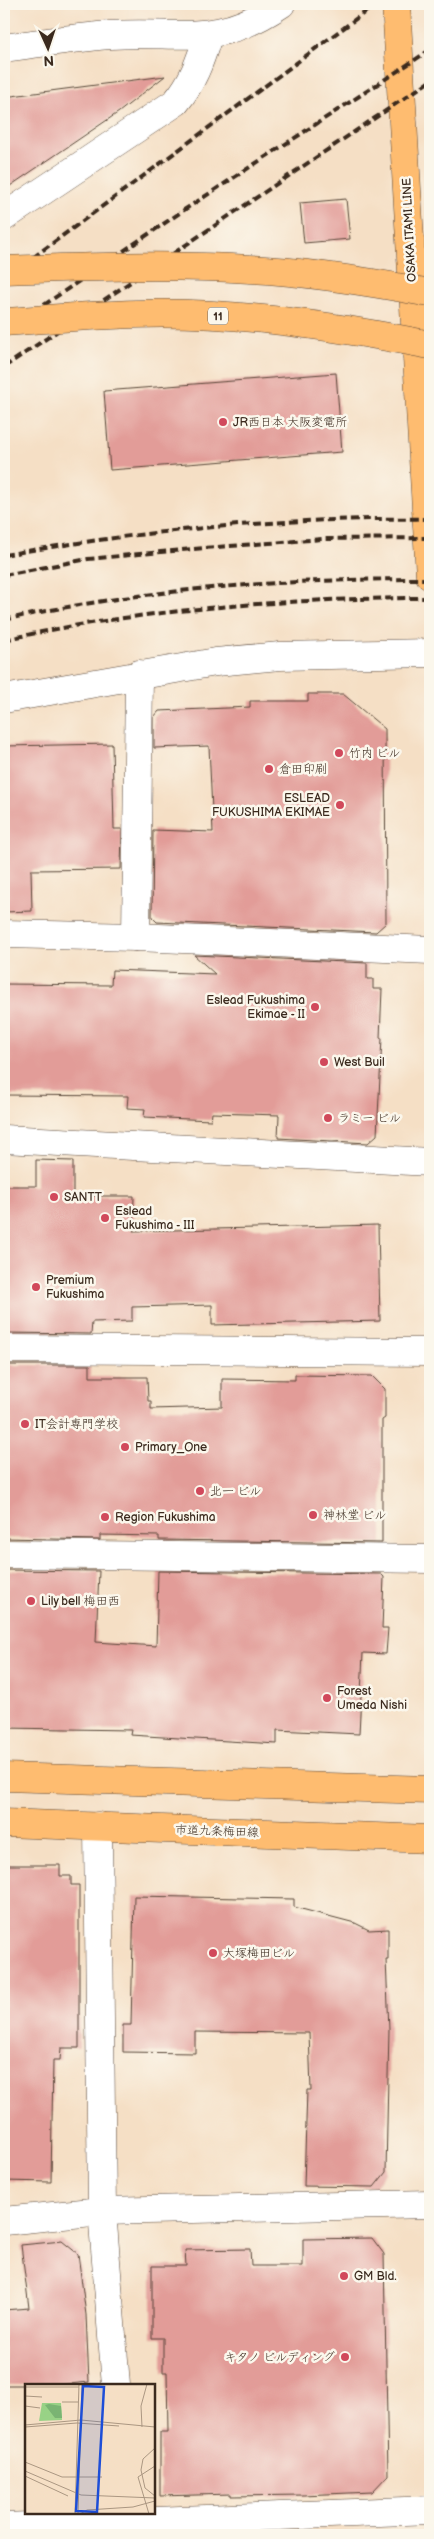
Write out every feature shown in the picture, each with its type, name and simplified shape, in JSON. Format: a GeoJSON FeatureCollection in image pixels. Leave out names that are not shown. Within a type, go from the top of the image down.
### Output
{"type":"FeatureCollection","features":[{"type":"Feature","properties":{"kind":"main road","name":"OSAKA ITAMI LINE"},"geometry":{"type":"LineString","coordinates":[[396,4],[430,576]]}},
{"type":"Feature","properties":{"kind":"main road"},"geometry":{"type":"LineString","coordinates":[[4,270],[145,265],[251,269],[356,280],[430,293]]}},
{"type":"Feature","properties":{"kind":"main road","name":"11"},"geometry":{"type":"LineString","coordinates":[[4,322],[138,314],[245,317],[350,329],[430,345]]}},
{"type":"Feature","properties":{"kind":"main road"},"geometry":{"type":"LineString","coordinates":[[4,1777],[430,1790]]}},
{"type":"Feature","properties":{"kind":"main road","name":"市道九条梅田線"},"geometry":{"type":"LineString","coordinates":[[4,1823],[430,1839]]}},
{"type":"Feature","properties":{"kind":"street"},"geometry":{"type":"LineString","coordinates":[[4,48],[110,35],[208,36],[251,22],[281,4]]}},
{"type":"Feature","properties":{"kind":"street"},"geometry":{"type":"LineString","coordinates":[[4,217],[176,102],[198,68],[208,36]]}},
{"type":"Feature","properties":{"kind":"street"},"geometry":{"type":"LineString","coordinates":[[4,699],[216,662],[280,656],[430,653]]}},
{"type":"Feature","properties":{"kind":"street"},"geometry":{"type":"LineString","coordinates":[[136,937],[139,674]]}},
{"type":"Feature","properties":{"kind":"street"},"geometry":{"type":"LineString","coordinates":[[4,934],[136,937],[430,950]]}},
{"type":"Feature","properties":{"kind":"street"},"geometry":{"type":"LineString","coordinates":[[4,1139],[430,1162]]}},
{"type":"Feature","properties":{"kind":"street"},"geometry":{"type":"LineString","coordinates":[[4,1349],[430,1352]]}},
{"type":"Feature","properties":{"kind":"street"},"geometry":{"type":"LineString","coordinates":[[4,1554],[430,1559]]}},
{"type":"Feature","properties":{"kind":"street"},"geometry":{"type":"LineString","coordinates":[[98,1826],[102,2210],[116,2384]]}},
{"type":"Feature","properties":{"kind":"street"},"geometry":{"type":"LineString","coordinates":[[4,2221],[102,2210],[430,2204]]}},
{"type":"Feature","properties":{"kind":"street"},"geometry":{"type":"LineString","coordinates":[[4,2528],[430,2510]]}},
{"type":"Feature","properties":{"kind":"building"},"geometry":{"type":"Polygon","coordinates":[[[165,76],[119,112],[4,190],[4,97],[165,76]]]}},
{"type":"Feature","properties":{"kind":"building"},"geometry":{"type":"Polygon","coordinates":[[[346,199],[350,239],[304,243],[300,203],[346,199]]]}},
{"type":"Feature","properties":{"kind":"building","name":"JR西日本 大阪変電所"},"geometry":{"type":"Polygon","coordinates":[[[336,373],[342,452],[110,470],[104,391],[336,373]]]}},
{"type":"Feature","properties":{"kind":"building"},"geometry":{"type":"Polygon","coordinates":[[[308,694],[343,694],[385,729],[386,923],[376,932],[157,922],[152,917],[153,830],[213,832],[209,746],[154,748],[154,717],[159,711],[250,707],[250,701],[308,701],[308,694]]]}},
{"type":"Feature","properties":{"kind":"building"},"geometry":{"type":"Polygon","coordinates":[[[112,744],[114,829],[122,829],[121,869],[31,870],[32,911],[4,912],[4,746],[112,744]]]}},
{"type":"Feature","properties":{"kind":"building"},"geometry":{"type":"Polygon","coordinates":[[[194,955],[367,963],[367,979],[373,979],[373,989],[382,989],[380,1038],[382,1038],[377,1135],[368,1143],[278,1138],[279,1115],[212,1113],[211,1120],[144,1117],[145,1109],[127,1108],[128,1096],[4,1095],[4,984],[111,985],[112,970],[215,974],[194,955]]]}},
{"type":"Feature","properties":{"kind":"building"},"geometry":{"type":"Polygon","coordinates":[[[36,1160],[73,1161],[73,1196],[134,1196],[133,1231],[378,1225],[380,1321],[212,1325],[212,1305],[132,1307],[132,1321],[92,1322],[91,1334],[4,1333],[4,1186],[36,1186],[36,1160]]]}},
{"type":"Feature","properties":{"kind":"building"},"geometry":{"type":"Polygon","coordinates":[[[4,1365],[90,1365],[90,1377],[147,1377],[148,1401],[151,1401],[151,1409],[222,1407],[222,1379],[295,1380],[295,1375],[372,1376],[385,1389],[385,1418],[382,1420],[382,1543],[159,1540],[159,1536],[100,1535],[100,1540],[4,1538],[4,1365]]]}},
{"type":"Feature","properties":{"kind":"building"},"geometry":{"type":"Polygon","coordinates":[[[4,1570],[99,1571],[96,1642],[156,1646],[158,1571],[381,1574],[384,1577],[382,1628],[388,1628],[386,1654],[363,1653],[359,1734],[277,1730],[277,1744],[130,1735],[131,1730],[4,1728],[4,1570]]]}},
{"type":"Feature","properties":{"kind":"building"},"geometry":{"type":"Polygon","coordinates":[[[4,1865],[60,1865],[60,1876],[71,1876],[71,1885],[79,1885],[79,2048],[61,2048],[60,2060],[53,2060],[51,2182],[4,2181],[4,1865]]]}},
{"type":"Feature","properties":{"kind":"building"},"geometry":{"type":"Polygon","coordinates":[[[134,1896],[294,1899],[294,1907],[355,1923],[369,1930],[388,1929],[388,1960],[386,1960],[389,2029],[386,2172],[374,2187],[304,2186],[307,2090],[311,2090],[309,2033],[195,2032],[195,2053],[123,2052],[123,2025],[131,2025],[134,1896]]]}},
{"type":"Feature","properties":{"kind":"building"},"geometry":{"type":"Polygon","coordinates":[[[372,2238],[384,2254],[388,2475],[372,2492],[303,2495],[231,2496],[231,2494],[160,2496],[160,2432],[168,2432],[167,2372],[163,2372],[163,2338],[152,2338],[152,2266],[186,2266],[185,2250],[250,2249],[251,2266],[303,2266],[303,2239],[372,2238]]]}},
{"type":"Feature","properties":{"kind":"building"},"geometry":{"type":"Polygon","coordinates":[[[62,2241],[78,2254],[86,2315],[89,2382],[4,2385],[4,2310],[29,2308],[21,2245],[62,2241]]]}},
{"type":"Feature","properties":{"kind":"railway"},"geometry":{"type":"LineString","coordinates":[[4,279],[376,4]]}},
{"type":"Feature","properties":{"kind":"railway"},"geometry":{"type":"LineString","coordinates":[[4,332],[184,210],[430,50]]}},
{"type":"Feature","properties":{"kind":"railway"},"geometry":{"type":"LineString","coordinates":[[4,367],[430,81]]}},
{"type":"Feature","properties":{"kind":"railway"},"geometry":{"type":"LineString","coordinates":[[4,555],[57,546],[216,527],[323,520],[430,519]]}},
{"type":"Feature","properties":{"kind":"railway"},"geometry":{"type":"LineString","coordinates":[[4,575],[88,559],[204,548],[322,539],[430,538]]}},
{"type":"Feature","properties":{"kind":"railway"},"geometry":{"type":"LineString","coordinates":[[4,620],[109,600],[216,587],[323,581],[430,579]]}},
{"type":"Feature","properties":{"kind":"railway"},"geometry":{"type":"LineString","coordinates":[[4,640],[108,620],[216,607],[324,600],[430,598]]}},
{"type":"Feature","properties":{"kind":"place","name":"JR西日本 大阪変電所"},"geometry":{"type":"Point","coordinates":[223,422]}},
{"type":"Feature","properties":{"kind":"place","name":"竹内 ビル"},"geometry":{"type":"Point","coordinates":[339,753]}},
{"type":"Feature","properties":{"kind":"place","name":"倉田印刷"},"geometry":{"type":"Point","coordinates":[269,769]}},
{"type":"Feature","properties":{"kind":"place","name":"ESLEAD FUKUSHIMA EKIMAE"},"geometry":{"type":"Point","coordinates":[340,805]}},
{"type":"Feature","properties":{"kind":"place","name":"Eslead Fukushima Ekimae - II"},"geometry":{"type":"Point","coordinates":[315,1007]}},
{"type":"Feature","properties":{"kind":"place","name":"West Buil"},"geometry":{"type":"Point","coordinates":[324,1062]}},
{"type":"Feature","properties":{"kind":"place","name":"ラミー ビル"},"geometry":{"type":"Point","coordinates":[328,1118]}},
{"type":"Feature","properties":{"kind":"place","name":"SANTT"},"geometry":{"type":"Point","coordinates":[54,1197]}},
{"type":"Feature","properties":{"kind":"place","name":"Eslead Fukushima - III"},"geometry":{"type":"Point","coordinates":[105,1218]}},
{"type":"Feature","properties":{"kind":"place","name":"Premium Fukushima"},"geometry":{"type":"Point","coordinates":[36,1287]}},
{"type":"Feature","properties":{"kind":"place","name":"IT会計専門学校"},"geometry":{"type":"Point","coordinates":[25,1424]}},
{"type":"Feature","properties":{"kind":"place","name":"Primary_One"},"geometry":{"type":"Point","coordinates":[125,1447]}},
{"type":"Feature","properties":{"kind":"place","name":"北一 ビル"},"geometry":{"type":"Point","coordinates":[200,1491]}},
{"type":"Feature","properties":{"kind":"place","name":"神林堂 ビル"},"geometry":{"type":"Point","coordinates":[313,1515]}},
{"type":"Feature","properties":{"kind":"place","name":"Region Fukushima"},"geometry":{"type":"Point","coordinates":[105,1517]}},
{"type":"Feature","properties":{"kind":"place","name":"Lily bell 梅田西"},"geometry":{"type":"Point","coordinates":[31,1601]}},
{"type":"Feature","properties":{"kind":"place","name":"Forest Umeda Nishi"},"geometry":{"type":"Point","coordinates":[327,1698]}},
{"type":"Feature","properties":{"kind":"place","name":"大塚梅田ビル"},"geometry":{"type":"Point","coordinates":[213,1953]}},
{"type":"Feature","properties":{"kind":"place","name":"GM Bld."},"geometry":{"type":"Point","coordinates":[344,2276]}},
{"type":"Feature","properties":{"kind":"place","name":"キタノ ビルディング"},"geometry":{"type":"Point","coordinates":[345,2357]}}]}
